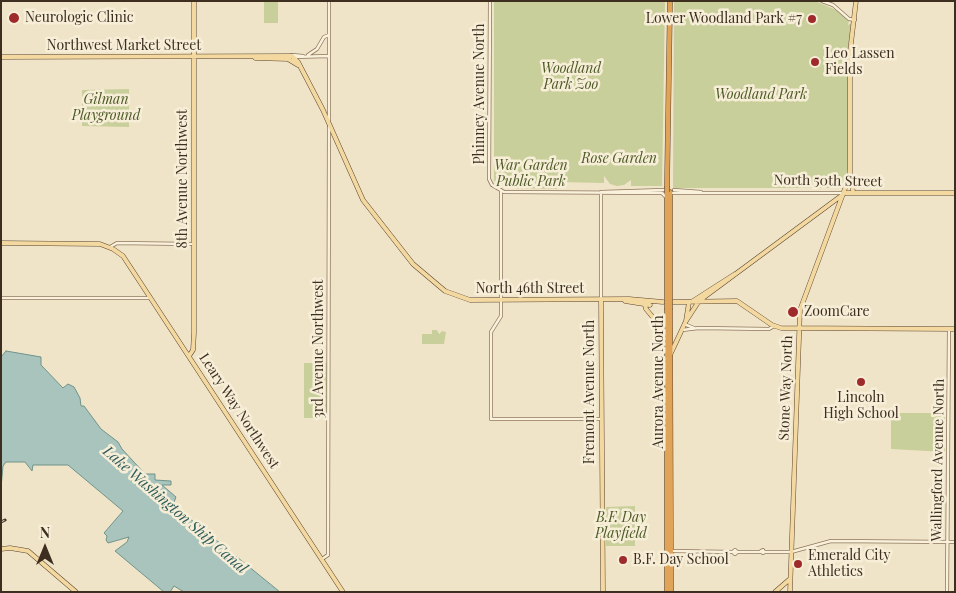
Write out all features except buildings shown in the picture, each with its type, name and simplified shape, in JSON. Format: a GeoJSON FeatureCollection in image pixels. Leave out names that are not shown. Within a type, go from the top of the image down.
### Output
{"type":"FeatureCollection","features":[{"type":"Feature","properties":{"kind":"highway","name":"Aurora Avenue North"},"geometry":{"type":"LineString","coordinates":[[669,592],[666,341],[668,302],[670,1]]}},
{"type":"Feature","properties":{"kind":"highway","name":"Aurora Avenue North"},"geometry":{"type":"LineString","coordinates":[[669,190],[667,201],[670,355],[669,592]]}},
{"type":"Feature","properties":{"kind":"main road","name":"8th Avenue Northwest"},"geometry":{"type":"LineString","coordinates":[[189,356],[193,350],[194,1]]}},
{"type":"Feature","properties":{"kind":"main road"},"geometry":{"type":"LineString","coordinates":[[854,193],[850,175],[851,56],[856,1]]}},
{"type":"Feature","properties":{"kind":"main road","name":"Northwest Market Street"},"geometry":{"type":"LineString","coordinates":[[248,57],[286,55],[294,57]]}},
{"type":"Feature","properties":{"kind":"main road","name":"Northwest Market Street"},"geometry":{"type":"LineString","coordinates":[[1,57],[281,58],[290,59],[300,67]]}},
{"type":"Feature","properties":{"kind":"main road"},"geometry":{"type":"LineString","coordinates":[[294,57],[325,112],[332,130]]}},
{"type":"Feature","properties":{"kind":"main road","name":"North 46th Street"},"geometry":{"type":"LineString","coordinates":[[332,130],[363,200],[407,257],[424,275],[451,294],[470,300],[610,300],[646,304],[737,301],[774,326]]}},
{"type":"Feature","properties":{"kind":"main road","name":"Stone Way North"},"geometry":{"type":"LineString","coordinates":[[790,592],[801,304],[850,175]]}},
{"type":"Feature","properties":{"kind":"main road"},"geometry":{"type":"LineString","coordinates":[[685,322],[699,301],[844,193]]}},
{"type":"Feature","properties":{"kind":"main road","name":"North 50th Street"},"geometry":{"type":"LineString","coordinates":[[844,193],[955,193]]}},
{"type":"Feature","properties":{"kind":"main road"},"geometry":{"type":"LineString","coordinates":[[1,243],[91,243],[110,247]]}},
{"type":"Feature","properties":{"kind":"main road","name":"Leary Way Northwest"},"geometry":{"type":"LineString","coordinates":[[110,247],[130,264],[343,592]]}},
{"type":"Feature","properties":{"kind":"main road"},"geometry":{"type":"LineString","coordinates":[[670,355],[682,330],[690,303],[737,273]]}},
{"type":"Feature","properties":{"kind":"main road","name":"Fremont Avenue North"},"geometry":{"type":"LineString","coordinates":[[600,300],[600,419],[604,592]]}},
{"type":"Feature","properties":{"kind":"main road"},"geometry":{"type":"LineString","coordinates":[[646,304],[646,310],[656,321],[666,341]]}},
{"type":"Feature","properties":{"kind":"main road"},"geometry":{"type":"LineString","coordinates":[[774,326],[799,328],[955,329]]}},
{"type":"Feature","properties":{"kind":"main road"},"geometry":{"type":"LineString","coordinates":[[1,548],[31,552],[76,592]]}},
{"type":"Feature","properties":{"kind":"main road"},"geometry":{"type":"LineString","coordinates":[[775,592],[790,579]]}},
{"type":"Feature","properties":{"kind":"street","name":"3rd Avenue Northwest"},"geometry":{"type":"LineString","coordinates":[[322,559],[328,555],[329,1]]}},
{"type":"Feature","properties":{"kind":"street","name":"Phinney Avenue North"},"geometry":{"type":"LineString","coordinates":[[490,1],[489,179],[495,188],[501,191]]}},
{"type":"Feature","properties":{"kind":"street"},"geometry":{"type":"LineString","coordinates":[[822,1],[834,5],[848,18],[855,20]]}},
{"type":"Feature","properties":{"kind":"street"},"geometry":{"type":"LineString","coordinates":[[281,58],[305,56],[317,49],[325,35],[329,34]]}},
{"type":"Feature","properties":{"kind":"street"},"geometry":{"type":"LineString","coordinates":[[286,55],[329,56]]}},
{"type":"Feature","properties":{"kind":"street"},"geometry":{"type":"LineString","coordinates":[[325,112],[329,109]]}},
{"type":"Feature","properties":{"kind":"street"},"geometry":{"type":"LineString","coordinates":[[329,134],[332,130]]}},
{"type":"Feature","properties":{"kind":"street","name":"North 50th Street"},"geometry":{"type":"LineString","coordinates":[[601,192],[669,190],[844,193]]}},
{"type":"Feature","properties":{"kind":"street"},"geometry":{"type":"LineString","coordinates":[[501,191],[500,318],[491,334],[491,419],[600,419]]}},
{"type":"Feature","properties":{"kind":"street","name":"North 50th Street"},"geometry":{"type":"LineString","coordinates":[[501,191],[662,194],[667,201]]}},
{"type":"Feature","properties":{"kind":"street","name":"Fremont Avenue North"},"geometry":{"type":"LineString","coordinates":[[600,300],[601,192]]}},
{"type":"Feature","properties":{"kind":"street"},"geometry":{"type":"LineString","coordinates":[[110,247],[117,243],[193,244]]}},
{"type":"Feature","properties":{"kind":"street"},"geometry":{"type":"LineString","coordinates":[[1,298],[151,298]]}},
{"type":"Feature","properties":{"kind":"street"},"geometry":{"type":"LineString","coordinates":[[685,322],[694,328]]}},
{"type":"Feature","properties":{"kind":"street"},"geometry":{"type":"LineString","coordinates":[[682,330],[694,328],[767,329],[774,326]]}},
{"type":"Feature","properties":{"kind":"street","name":"Wallingford Avenue North"},"geometry":{"type":"LineString","coordinates":[[946,592],[949,329]]}},
{"type":"Feature","properties":{"kind":"street"},"geometry":{"type":"LineString","coordinates":[[670,551],[791,552],[831,541],[955,542]]}},
{"type":"Feature","properties":{"kind":"green space"},"geometry":{"type":"Polygon","coordinates":[[[264,1],[278,1],[278,23],[264,23],[264,1]]]}},
{"type":"Feature","properties":{"kind":"green space","name":"Woodland Park Zoo"},"geometry":{"type":"Polygon","coordinates":[[[494,1],[665,1],[662,186],[631,186],[631,180],[624,185],[617,186],[610,184],[604,176],[604,183],[558,182],[557,189],[506,188],[505,185],[494,181],[494,1]]]}},
{"type":"Feature","properties":{"kind":"green space","name":"Woodland Park"},"geometry":{"type":"Polygon","coordinates":[[[674,1],[815,1],[836,10],[849,21],[848,25],[852,23],[848,47],[848,169],[841,188],[673,188],[674,1]]]}},
{"type":"Feature","properties":{"kind":"green space","name":"Gilman Playground"},"geometry":{"type":"Polygon","coordinates":[[[129,89],[129,127],[82,126],[82,90],[129,89]]]}},
{"type":"Feature","properties":{"kind":"green space"},"geometry":{"type":"Polygon","coordinates":[[[432,330],[437,330],[439,334],[442,331],[446,332],[444,344],[422,344],[422,334],[432,334],[432,330]]]}},
{"type":"Feature","properties":{"kind":"green space"},"geometry":{"type":"Polygon","coordinates":[[[304,363],[328,363],[328,418],[304,418],[304,363]]]}},
{"type":"Feature","properties":{"kind":"green space"},"geometry":{"type":"Polygon","coordinates":[[[891,413],[945,413],[945,452],[891,449],[891,413]]]}},
{"type":"Feature","properties":{"kind":"green space","name":"B.F. Day Playfield"},"geometry":{"type":"Polygon","coordinates":[[[635,506],[635,546],[606,546],[606,507],[635,506]]]}},
{"type":"Feature","properties":{"kind":"water","name":"Lake Washington Ship Canal"},"geometry":{"type":"Polygon","coordinates":[[[6,351],[41,357],[41,365],[63,388],[68,384],[74,387],[80,398],[81,406],[84,406],[101,429],[118,442],[145,474],[155,474],[155,480],[171,481],[171,485],[162,485],[176,497],[173,505],[280,592],[184,592],[174,586],[170,592],[164,592],[115,551],[127,542],[129,537],[108,543],[106,540],[107,536],[104,533],[123,511],[68,465],[33,465],[32,471],[25,462],[6,462],[3,466],[1,488],[1,357],[6,351]]]}},
{"type":"Feature","properties":{"kind":"railway"},"geometry":{"type":"LineString","coordinates":[[1,522],[5,520]]}},
{"type":"Feature","properties":{"kind":"place","name":"Neurologic Clinic"},"geometry":{"type":"Point","coordinates":[14,18]}},
{"type":"Feature","properties":{"kind":"place","name":"Lower Woodland Park #7"},"geometry":{"type":"Point","coordinates":[812,19]}},
{"type":"Feature","properties":{"kind":"place","name":"Leo Lassen Fields"},"geometry":{"type":"Point","coordinates":[815,62]}},
{"type":"Feature","properties":{"kind":"place","name":"ZoomCare"},"geometry":{"type":"Point","coordinates":[793,312]}},
{"type":"Feature","properties":{"kind":"place","name":"Lincoln High School"},"geometry":{"type":"Point","coordinates":[861,382]}},
{"type":"Feature","properties":{"kind":"place","name":"B.F. Day School"},"geometry":{"type":"Point","coordinates":[623,560]}},
{"type":"Feature","properties":{"kind":"place","name":"Emerald City Athletics"},"geometry":{"type":"Point","coordinates":[798,564]}},
{"type":"Feature","properties":{"kind":"park label","name":"Rose Garden"},"geometry":{"type":"Point","coordinates":[619,159]}},
{"type":"Feature","properties":{"kind":"park label","name":"War Garden Public Park"},"geometry":{"type":"Point","coordinates":[531,174]}}]}
